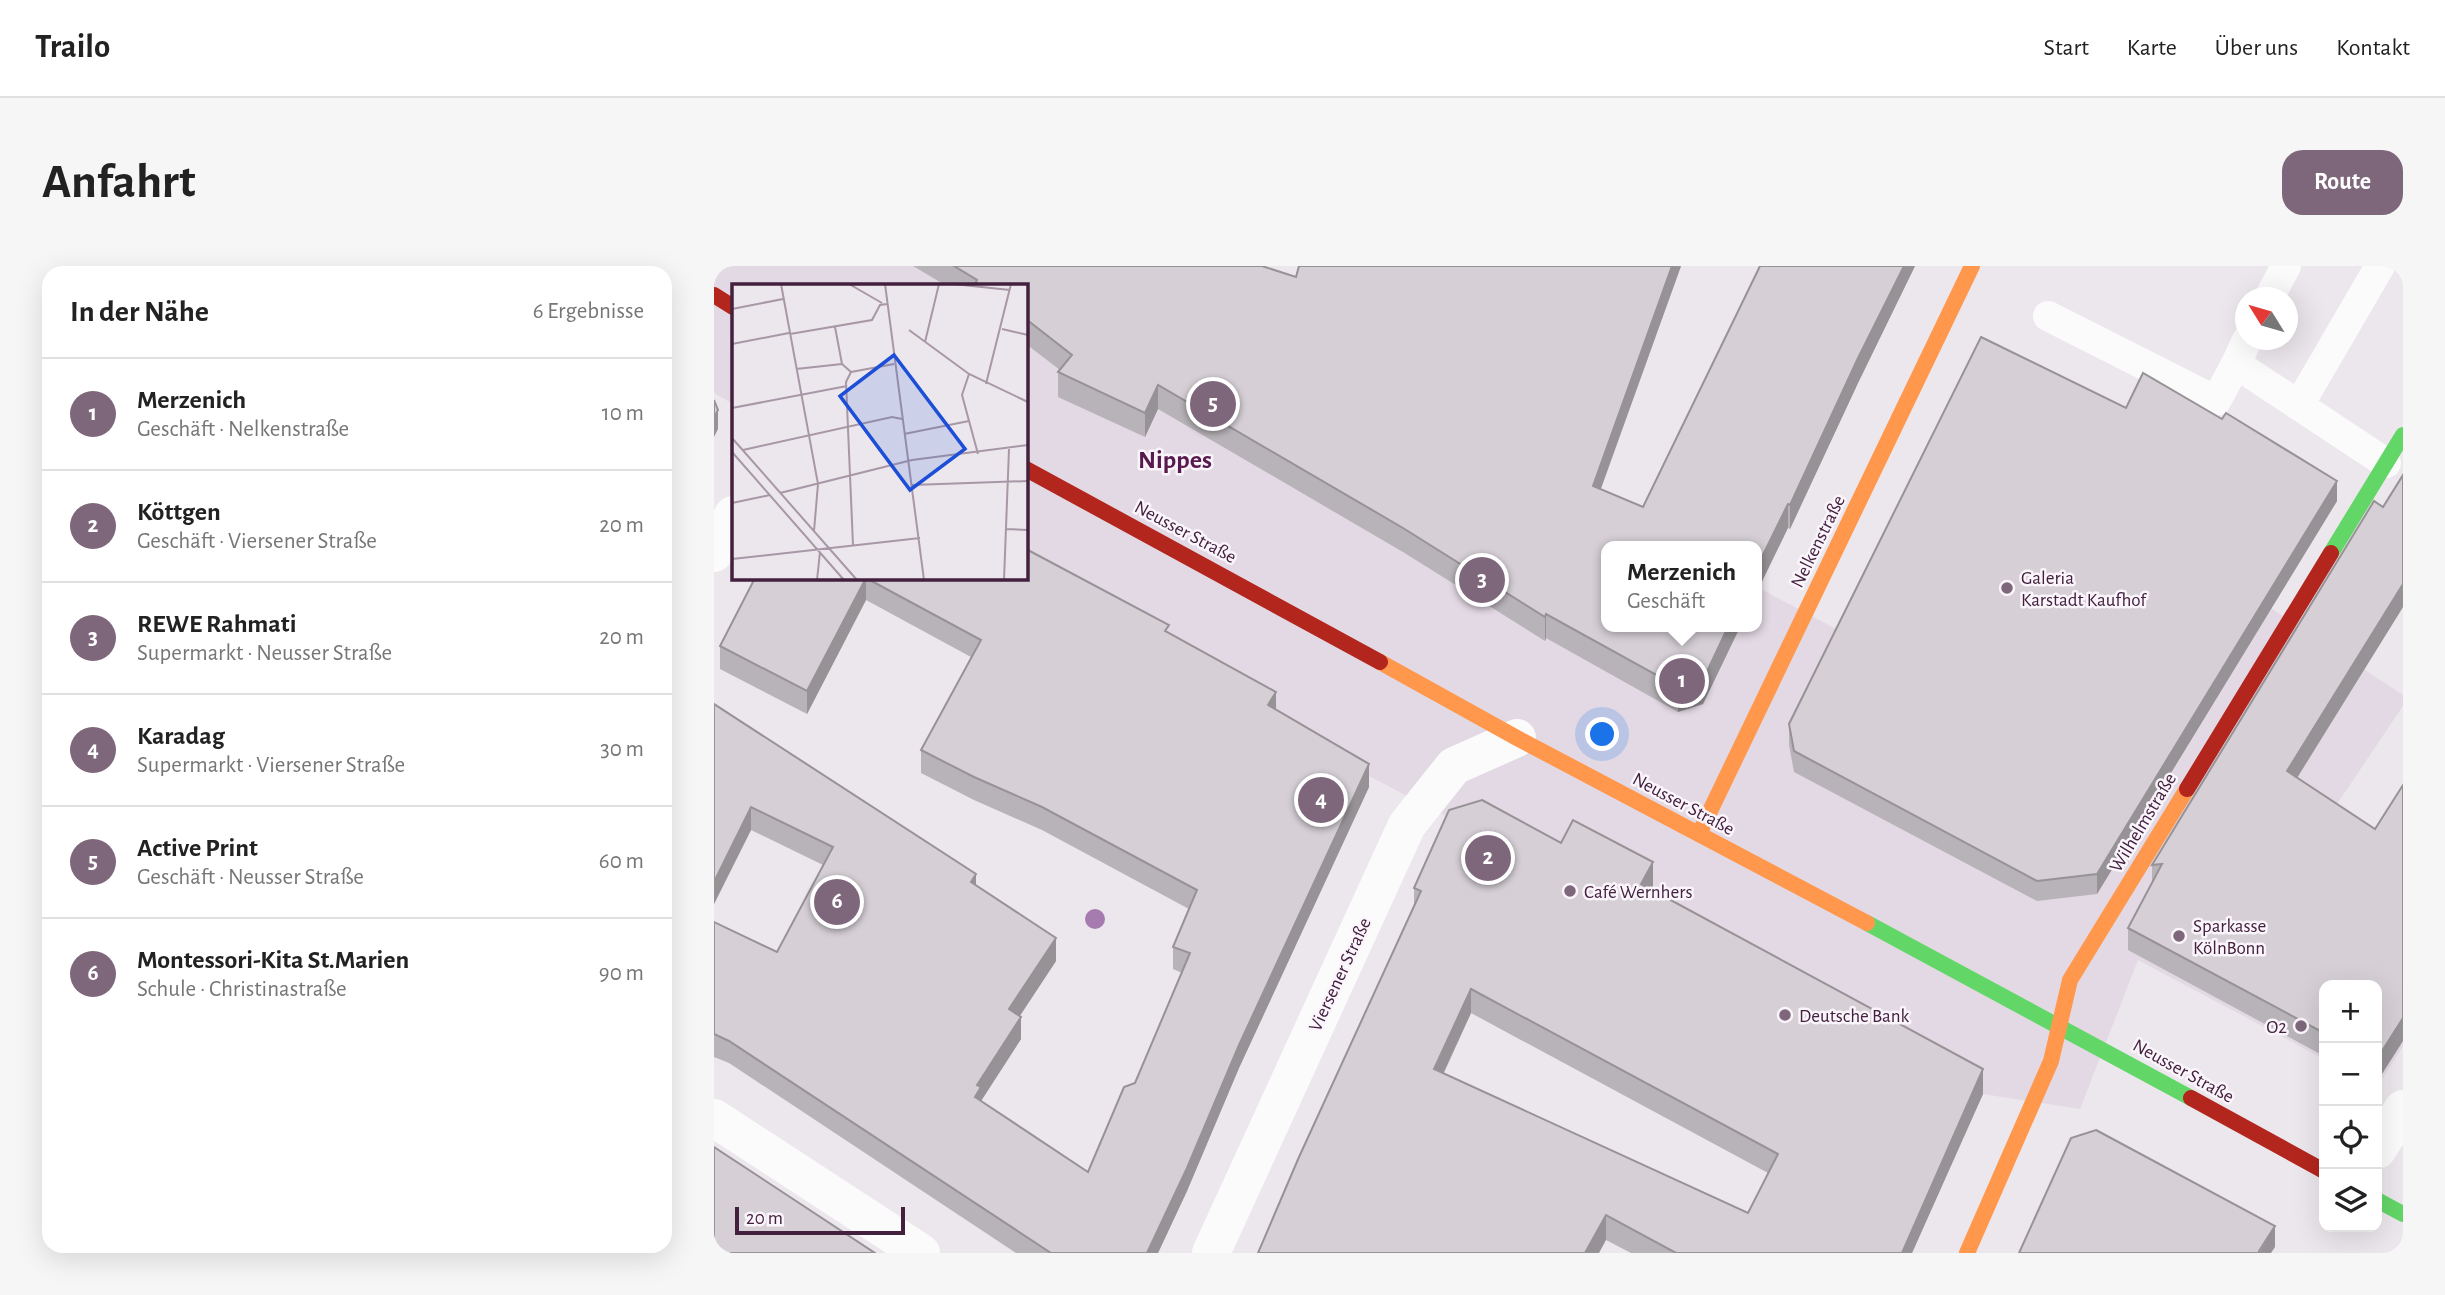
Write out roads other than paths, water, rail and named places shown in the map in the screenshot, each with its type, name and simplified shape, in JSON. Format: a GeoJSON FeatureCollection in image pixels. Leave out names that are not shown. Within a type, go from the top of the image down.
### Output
{"type":"FeatureCollection","features":[{"type":"Feature","properties":{"kind":"street","name":"Nelkenstraße"},"geometry":{"type":"LineString","coordinates":[[1699,834],[1972,266]]}},
{"type":"Feature","properties":{"kind":"street"},"geometry":{"type":"LineString","coordinates":[[714,295],[732,306]]}},
{"type":"Feature","properties":{"kind":"street","name":"Wilhelmstraße"},"geometry":{"type":"LineString","coordinates":[[1967,1253],[2050,1061],[2070,980],[2403,435]]}},
{"type":"Feature","properties":{"kind":"street","name":"Neusser Straße"},"geometry":{"type":"LineString","coordinates":[[1027,470],[1517,738],[2059,1025],[2320,1169]]}},
{"type":"Feature","properties":{"kind":"street"},"geometry":{"type":"LineString","coordinates":[[714,553],[732,517]]}},
{"type":"Feature","properties":{"kind":"street","name":"Viersener Straße"},"geometry":{"type":"LineString","coordinates":[[1212,1253],[1407,825],[1454,766],[1517,738]]}},
{"type":"Feature","properties":{"kind":"street"},"geometry":{"type":"LineString","coordinates":[[2382,1142],[2403,1109]]}},
{"type":"Feature","properties":{"kind":"street"},"geometry":{"type":"LineString","coordinates":[[714,1118],[921,1253]]}},
{"type":"Feature","properties":{"kind":"street"},"geometry":{"type":"LineString","coordinates":[[2382,1203],[2403,1214]]}},
{"type":"Feature","properties":{"kind":"lane"},"geometry":{"type":"LineString","coordinates":[[2275,287],[2286,266]]}},
{"type":"Feature","properties":{"kind":"lane"},"geometry":{"type":"LineString","coordinates":[[2299,405],[2380,266]]}},
{"type":"Feature","properties":{"kind":"lane"},"geometry":{"type":"LineString","coordinates":[[2048,316],[2216,401],[2242,352],[2299,405],[2386,463]]}},
{"type":"Feature","properties":{"kind":"place","name":"Active Print"},"geometry":{"type":"Point","coordinates":[1213,404]}},
{"type":"Feature","properties":{"kind":"place","name":"REWE Rahmati"},"geometry":{"type":"Point","coordinates":[1482,580]}},
{"type":"Feature","properties":{"kind":"place","name":"Galeria Karstadt Kaufhof"},"geometry":{"type":"Point","coordinates":[2007,588]}},
{"type":"Feature","properties":{"kind":"place","name":"Merzenich"},"geometry":{"type":"Point","coordinates":[1682,681]}},
{"type":"Feature","properties":{"kind":"place","name":"Karadag"},"geometry":{"type":"Point","coordinates":[1321,800]}},
{"type":"Feature","properties":{"kind":"place","name":"Köttgen"},"geometry":{"type":"Point","coordinates":[1488,858]}},
{"type":"Feature","properties":{"kind":"place","name":"Café Wernhers"},"geometry":{"type":"Point","coordinates":[1570,891]}},
{"type":"Feature","properties":{"kind":"place","name":"Montessori-Kita St.Marien"},"geometry":{"type":"Point","coordinates":[837,902]}},
{"type":"Feature","properties":{"kind":"place","name":"Sparkasse KölnBonn"},"geometry":{"type":"Point","coordinates":[2179,936]}},
{"type":"Feature","properties":{"kind":"place","name":"Deutsche Bank"},"geometry":{"type":"Point","coordinates":[1785,1015]}},
{"type":"Feature","properties":{"kind":"place","name":"O2"},"geometry":{"type":"Point","coordinates":[2301,1026]}},
{"type":"Feature","properties":{"kind":"district","name":"Nippes"},"geometry":{"type":"Point","coordinates":[1175,459]}}]}
